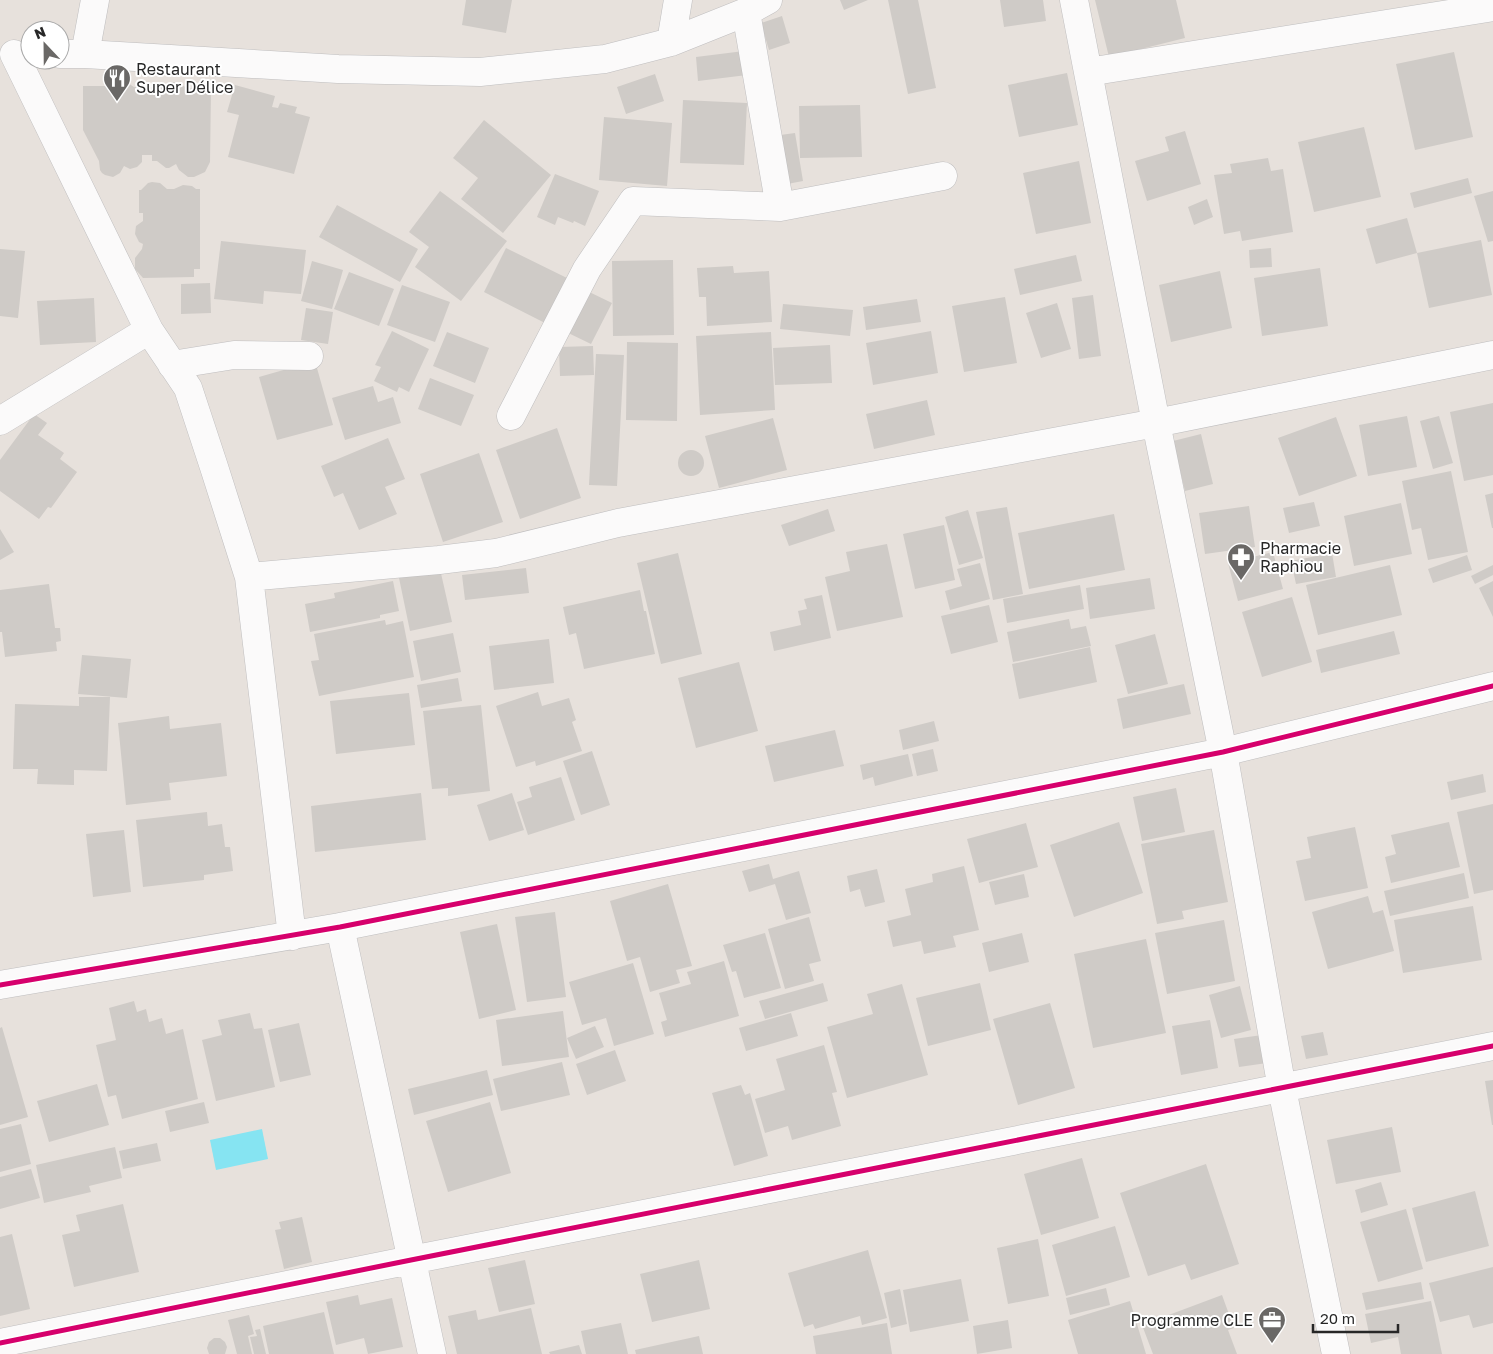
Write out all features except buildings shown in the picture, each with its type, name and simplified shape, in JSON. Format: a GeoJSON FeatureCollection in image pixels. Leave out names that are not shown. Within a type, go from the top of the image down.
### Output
{"type":"FeatureCollection","features":[{"type":"Feature","properties":{"kind":"street"},"geometry":{"type":"LineString","coordinates":[[95,0],[73,54],[328,69],[480,72],[605,59],[671,42],[757,6],[780,207]]}},
{"type":"Feature","properties":{"kind":"street"},"geometry":{"type":"LineString","coordinates":[[671,42],[678,0]]}},
{"type":"Feature","properties":{"kind":"street"},"geometry":{"type":"LineString","coordinates":[[1074,0],[1156,423],[1223,752],[1282,1089],[1336,1354]]}},
{"type":"Feature","properties":{"kind":"street"},"geometry":{"type":"LineString","coordinates":[[1088,72],[1493,7]]}},
{"type":"Feature","properties":{"kind":"street"},"geometry":{"type":"LineString","coordinates":[[15,54],[149,330],[188,388],[249,577],[292,936]]}},
{"type":"Feature","properties":{"kind":"street"},"geometry":{"type":"LineString","coordinates":[[511,416],[587,269],[633,201],[780,207],[943,176]]}},
{"type":"Feature","properties":{"kind":"street"},"geometry":{"type":"LineString","coordinates":[[0,421],[149,330]]}},
{"type":"Feature","properties":{"kind":"street"},"geometry":{"type":"LineString","coordinates":[[172,365],[234,355],[309,356]]}},
{"type":"Feature","properties":{"kind":"street"},"geometry":{"type":"LineString","coordinates":[[249,577],[496,553],[618,523],[1156,423],[1493,355]]}},
{"type":"Feature","properties":{"kind":"street"},"geometry":{"type":"LineString","coordinates":[[0,985],[340,927],[1223,752],[1493,686]]}},
{"type":"Feature","properties":{"kind":"street"},"geometry":{"type":"LineString","coordinates":[[340,927],[432,1354]]}},
{"type":"Feature","properties":{"kind":"street"},"geometry":{"type":"LineString","coordinates":[[0,1344],[411,1260],[1493,1046]]}},
{"type":"Feature","properties":{"kind":"water"},"geometry":{"type":"Polygon","coordinates":[[[262,1129],[268,1159],[216,1170],[210,1140],[262,1129]]]}},
{"type":"Feature","properties":{"kind":"cycle path"},"geometry":{"type":"LineString","coordinates":[[0,985],[340,927],[1223,752],[1493,686]]}},
{"type":"Feature","properties":{"kind":"cycle path"},"geometry":{"type":"LineString","coordinates":[[0,1343],[1493,1046]]}},
{"type":"Feature","properties":{"kind":"place","name":"Restaurant Super Délice"},"geometry":{"type":"Point","coordinates":[117,102]}},
{"type":"Feature","properties":{"kind":"place","name":"Pharmacie Raphiou"},"geometry":{"type":"Point","coordinates":[1241,581]}},
{"type":"Feature","properties":{"kind":"place","name":"Programme CLE"},"geometry":{"type":"Point","coordinates":[1272,1344]}}]}
